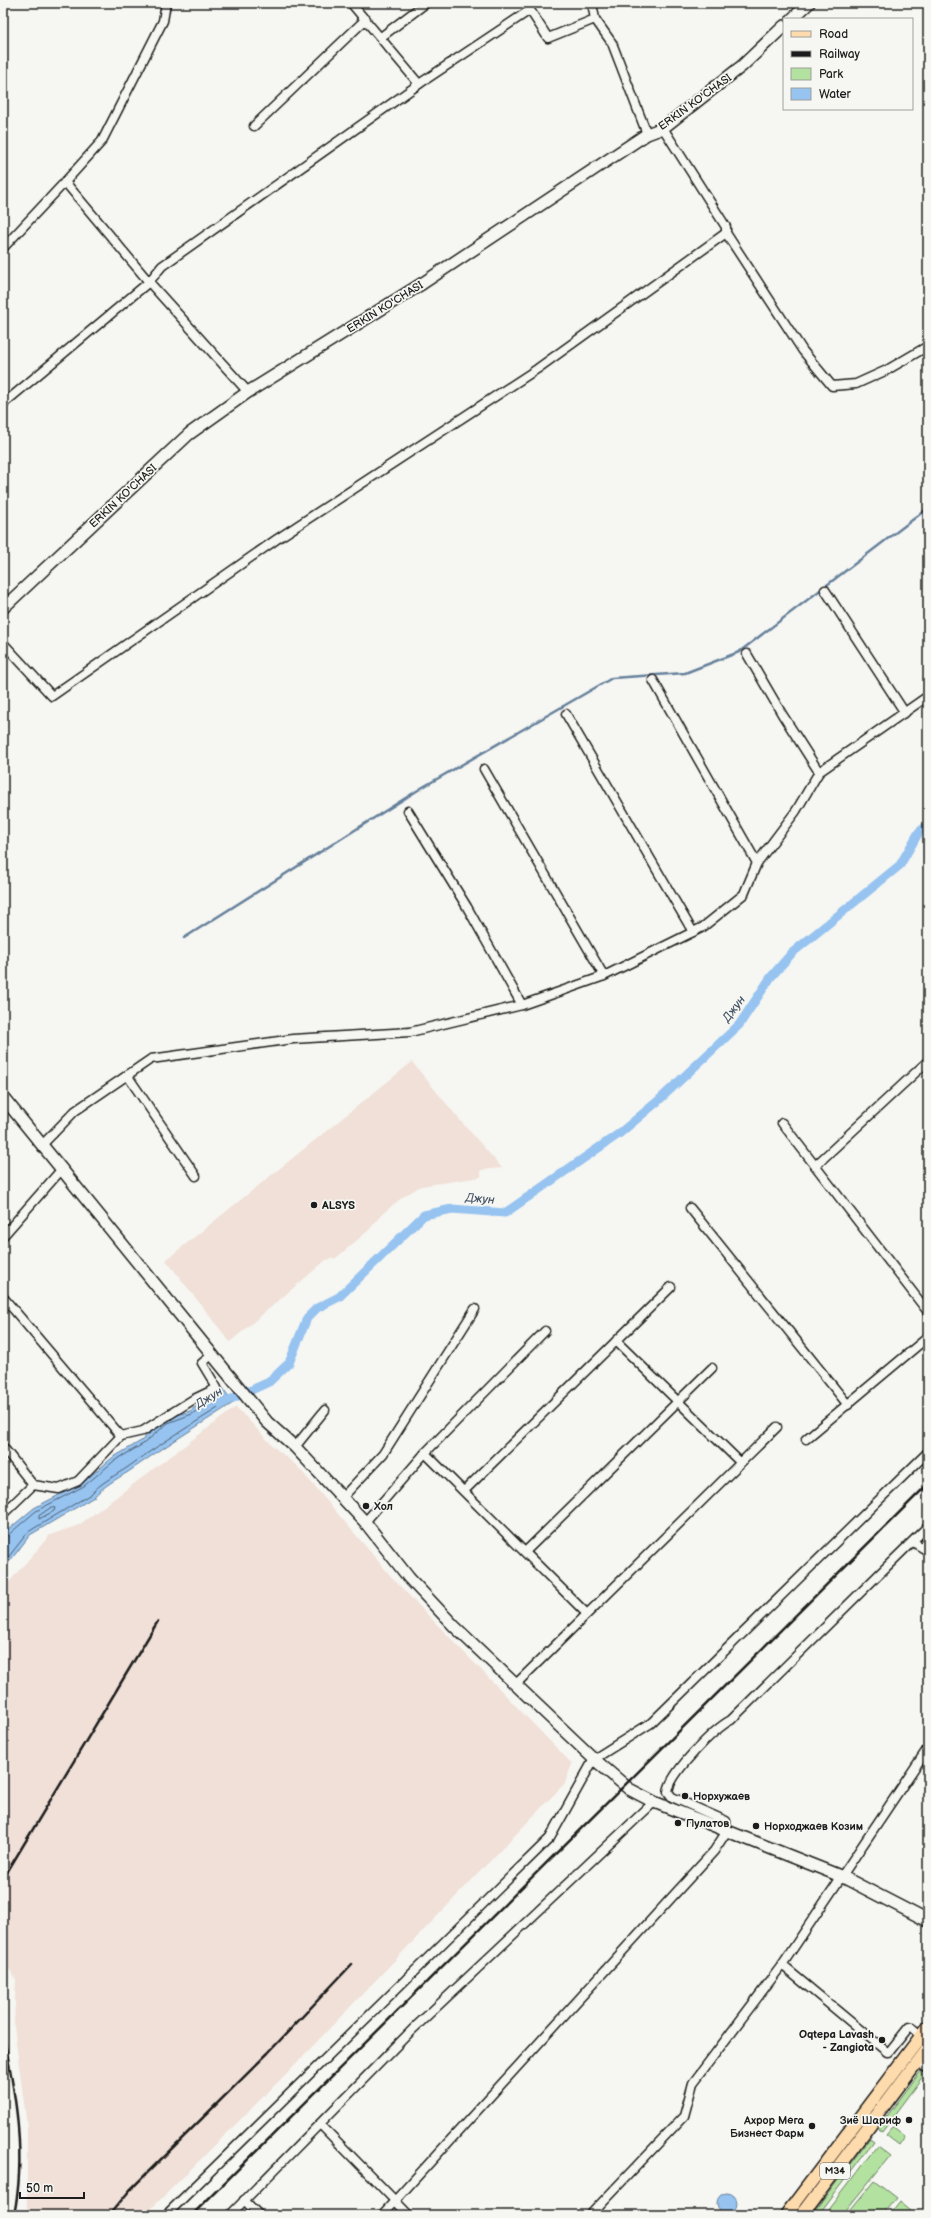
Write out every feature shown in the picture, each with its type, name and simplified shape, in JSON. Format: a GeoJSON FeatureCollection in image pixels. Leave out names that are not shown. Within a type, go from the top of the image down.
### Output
{"type":"FeatureCollection","features":[{"type":"Feature","properties":{"kind":"main road"},"geometry":{"type":"LineString","coordinates":[[793,18],[809,3]]}},
{"type":"Feature","properties":{"kind":"main road","name":"ERKIN KO'CHASI"},"geometry":{"type":"LineString","coordinates":[[3,608],[189,434],[248,392],[423,283],[647,134],[663,128],[742,66],[783,27]]}},
{"type":"Feature","properties":{"kind":"main road"},"geometry":{"type":"LineString","coordinates":[[4,1099],[267,1422],[295,1446],[365,1522],[409,1578],[454,1626],[594,1759],[629,1789],[654,1802],[843,1877],[928,1921]]}},
{"type":"Feature","properties":{"kind":"main road","name":"M34"},"geometry":{"type":"LineString","coordinates":[[786,2215],[925,2031]]}},
{"type":"Feature","properties":{"kind":"main road","name":"M34"},"geometry":{"type":"LineString","coordinates":[[802,2215],[928,2047]]}},
{"type":"Feature","properties":{"kind":"street"},"geometry":{"type":"LineString","coordinates":[[3,248],[102,141],[164,21],[166,3]]}},
{"type":"Feature","properties":{"kind":"street"},"geometry":{"type":"LineString","coordinates":[[351,3],[418,84]]}},
{"type":"Feature","properties":{"kind":"street"},"geometry":{"type":"LineString","coordinates":[[381,38],[426,3]]}},
{"type":"Feature","properties":{"kind":"street"},"geometry":{"type":"LineString","coordinates":[[592,3],[595,19],[612,44],[647,134]]}},
{"type":"Feature","properties":{"kind":"street"},"geometry":{"type":"LineString","coordinates":[[3,404],[149,282],[162,266],[418,84],[530,10],[548,38],[595,19]]}},
{"type":"Feature","properties":{"kind":"street"},"geometry":{"type":"LineString","coordinates":[[254,126],[366,20]]}},
{"type":"Feature","properties":{"kind":"street"},"geometry":{"type":"LineString","coordinates":[[663,128],[726,227],[726,233],[803,351],[832,386],[856,384],[887,370],[928,346]]}},
{"type":"Feature","properties":{"kind":"street"},"geometry":{"type":"LineString","coordinates":[[65,182],[149,282],[248,392]]}},
{"type":"Feature","properties":{"kind":"street"},"geometry":{"type":"LineString","coordinates":[[3,643],[52,696],[277,539],[537,369],[726,233]]}},
{"type":"Feature","properties":{"kind":"street"},"geometry":{"type":"LineString","coordinates":[[825,590],[905,713]]}},
{"type":"Feature","properties":{"kind":"street"},"geometry":{"type":"LineString","coordinates":[[747,654],[782,714],[819,772]]}},
{"type":"Feature","properties":{"kind":"street"},"geometry":{"type":"LineString","coordinates":[[653,680],[757,863]]}},
{"type":"Feature","properties":{"kind":"street"},"geometry":{"type":"LineString","coordinates":[[42,1145],[75,1111],[151,1059],[293,1039],[410,1032],[522,1004],[604,976],[703,927],[744,894],[757,863],[796,812],[819,772],[928,696]]}},
{"type":"Feature","properties":{"kind":"street"},"geometry":{"type":"LineString","coordinates":[[566,714],[693,932]]}},
{"type":"Feature","properties":{"kind":"street"},"geometry":{"type":"LineString","coordinates":[[484,769],[544,870],[604,976]]}},
{"type":"Feature","properties":{"kind":"street"},"geometry":{"type":"LineString","coordinates":[[408,811],[467,907],[522,1004]]}},
{"type":"Feature","properties":{"kind":"street"},"geometry":{"type":"LineString","coordinates":[[816,1165],[928,1061]]}},
{"type":"Feature","properties":{"kind":"street"},"geometry":{"type":"LineString","coordinates":[[127,1075],[196,1176]]}},
{"type":"Feature","properties":{"kind":"street"},"geometry":{"type":"LineString","coordinates":[[782,1123],[816,1165],[928,1312]]}},
{"type":"Feature","properties":{"kind":"street"},"geometry":{"type":"LineString","coordinates":[[3,1236],[62,1169]]}},
{"type":"Feature","properties":{"kind":"street"},"geometry":{"type":"LineString","coordinates":[[690,1208],[848,1405]]}},
{"type":"Feature","properties":{"kind":"street"},"geometry":{"type":"LineString","coordinates":[[464,1491],[671,1287]]}},
{"type":"Feature","properties":{"kind":"street"},"geometry":{"type":"LineString","coordinates":[[3,1297],[121,1436]]}},
{"type":"Feature","properties":{"kind":"street"},"geometry":{"type":"LineString","coordinates":[[342,1498],[383,1454],[475,1309]]}},
{"type":"Feature","properties":{"kind":"street"},"geometry":{"type":"LineString","coordinates":[[365,1522],[425,1453],[545,1331]]}},
{"type":"Feature","properties":{"kind":"street"},"geometry":{"type":"LineString","coordinates":[[806,1439],[928,1337]]}},
{"type":"Feature","properties":{"kind":"street"},"geometry":{"type":"LineString","coordinates":[[616,1341],[740,1462]]}},
{"type":"Feature","properties":{"kind":"street"},"geometry":{"type":"LineString","coordinates":[[3,1447],[33,1485],[59,1489],[78,1481],[121,1436],[143,1431],[194,1399],[216,1388],[202,1363],[212,1355]]}},
{"type":"Feature","properties":{"kind":"street"},"geometry":{"type":"LineString","coordinates":[[525,1552],[712,1368]]}},
{"type":"Feature","properties":{"kind":"street"},"geometry":{"type":"LineString","coordinates":[[295,1446],[325,1410]]}},
{"type":"Feature","properties":{"kind":"street"},"geometry":{"type":"LineString","coordinates":[[515,1685],[586,1613],[777,1426]]}},
{"type":"Feature","properties":{"kind":"street"},"geometry":{"type":"LineString","coordinates":[[166,2215],[550,1838],[594,1759],[651,1723],[928,1452]]}},
{"type":"Feature","properties":{"kind":"street"},"geometry":{"type":"LineString","coordinates":[[425,1453],[586,1613]]}},
{"type":"Feature","properties":{"kind":"street"},"geometry":{"type":"LineString","coordinates":[[3,1514],[33,1485]]}},
{"type":"Feature","properties":{"kind":"street"},"geometry":{"type":"LineString","coordinates":[[382,2215],[714,1851],[727,1831],[726,1821],[723,1818],[672,1796],[668,1792],[668,1787],[702,1744],[719,1727],[731,1720],[928,1526]]}},
{"type":"Feature","properties":{"kind":"street"},"geometry":{"type":"LineString","coordinates":[[913,1542],[928,1551]]}},
{"type":"Feature","properties":{"kind":"street"},"geometry":{"type":"LineString","coordinates":[[590,2215],[684,2116],[693,2083],[782,1965],[843,1877],[928,1748]]}},
{"type":"Feature","properties":{"kind":"street"},"geometry":{"type":"LineString","coordinates":[[230,2215],[418,2025],[654,1802]]}},
{"type":"Feature","properties":{"kind":"street"},"geometry":{"type":"LineString","coordinates":[[782,1965],[887,2052],[889,2052],[909,2028],[912,2027],[925,2031]]}},
{"type":"Feature","properties":{"kind":"street"},"geometry":{"type":"LineString","coordinates":[[917,2062],[928,2069]]}},
{"type":"Feature","properties":{"kind":"street"},"geometry":{"type":"LineString","coordinates":[[320,2124],[409,2215]]}},
{"type":"Feature","properties":{"kind":"street"},"geometry":{"type":"LineString","coordinates":[[244,2200],[259,2215]]}},
{"type":"Feature","properties":{"kind":"shaded area","name":"ALSYS"},"geometry":{"type":"Polygon","coordinates":[[[412,1062],[502,1168],[481,1170],[481,1177],[421,1186],[404,1196],[381,1215],[369,1230],[336,1258],[326,1260],[230,1342],[166,1260],[412,1062]]]}},
{"type":"Feature","properties":{"kind":"shaded area"},"geometry":{"type":"Polygon","coordinates":[[[236,1407],[275,1448],[298,1467],[395,1581],[572,1764],[565,1783],[280,2080],[145,2215],[27,2215],[27,2126],[14,2026],[16,1979],[3,1960],[3,1589],[50,1535],[79,1525],[236,1407]]]}},
{"type":"Feature","properties":{"kind":"green space"},"geometry":{"type":"Polygon","coordinates":[[[921,2071],[923,2076],[882,2131],[878,2128],[921,2071]]]}},
{"type":"Feature","properties":{"kind":"green space"},"geometry":{"type":"Polygon","coordinates":[[[893,2126],[906,2136],[900,2145],[886,2134],[893,2126]]]}},
{"type":"Feature","properties":{"kind":"green space"},"geometry":{"type":"Polygon","coordinates":[[[869,2139],[873,2142],[818,2215],[812,2215],[869,2139]]]}},
{"type":"Feature","properties":{"kind":"green space"},"geometry":{"type":"Polygon","coordinates":[[[877,2146],[890,2156],[842,2215],[824,2215],[877,2146]]]}},
{"type":"Feature","properties":{"kind":"green space"},"geometry":{"type":"Polygon","coordinates":[[[874,2181],[896,2198],[882,2215],[846,2215],[874,2181]]]}},
{"type":"Feature","properties":{"kind":"green space"},"geometry":{"type":"Polygon","coordinates":[[[900,2201],[917,2215],[889,2215],[900,2201]]]}},
{"type":"Feature","properties":{"kind":"water"},"geometry":{"type":"Polygon","coordinates":[[[223,1388],[233,1403],[110,1483],[94,1497],[30,1535],[3,1570],[3,1534],[34,1508],[82,1483],[112,1458],[141,1441],[166,1419],[190,1411],[223,1388]]]}},
{"type":"Feature","properties":{"kind":"water"},"geometry":{"type":"Polygon","coordinates":[[[727,2193],[734,2196],[737,2203],[734,2210],[727,2213],[720,2210],[717,2203],[720,2196],[727,2193]]]}},
{"type":"Feature","properties":{"kind":"waterway"},"geometry":{"type":"LineString","coordinates":[[184,938],[423,787],[612,678],[685,673],[739,652],[928,508]]}},
{"type":"Feature","properties":{"kind":"waterway","name":"Джун"},"geometry":{"type":"LineString","coordinates":[[220,1404],[269,1382],[289,1363],[307,1318],[317,1308],[339,1297],[424,1215],[452,1209],[505,1213],[620,1133],[658,1101],[739,1025],[771,977],[792,953],[900,865],[919,832],[928,825]]}},
{"type":"Feature","properties":{"kind":"railway"},"geometry":{"type":"LineString","coordinates":[[192,2215],[928,1484]]}},
{"type":"Feature","properties":{"kind":"railway"},"geometry":{"type":"LineString","coordinates":[[3,1879],[158,1621]]}},
{"type":"Feature","properties":{"kind":"railway"},"geometry":{"type":"LineString","coordinates":[[109,2215],[130,2190],[268,2053],[352,1964]]}},
{"type":"Feature","properties":{"kind":"railway"},"geometry":{"type":"LineString","coordinates":[[4,2038],[16,2104],[18,2126],[19,2171],[18,2193],[14,2215]]}},
{"type":"Feature","properties":{"kind":"place","name":"ALSYS"},"geometry":{"type":"Point","coordinates":[314,1205]}},
{"type":"Feature","properties":{"kind":"place","name":"Хол"},"geometry":{"type":"Point","coordinates":[366,1506]}},
{"type":"Feature","properties":{"kind":"place","name":"Норхужаев"},"geometry":{"type":"Point","coordinates":[685,1796]}},
{"type":"Feature","properties":{"kind":"place","name":"Пулатов"},"geometry":{"type":"Point","coordinates":[678,1823]}},
{"type":"Feature","properties":{"kind":"place","name":"Норходжаев Козим"},"geometry":{"type":"Point","coordinates":[756,1826]}},
{"type":"Feature","properties":{"kind":"place","name":"Oqtepa Lavash - Zangiota"},"geometry":{"type":"Point","coordinates":[882,2040]}},
{"type":"Feature","properties":{"kind":"place","name":"Зиё Шариф"},"geometry":{"type":"Point","coordinates":[909,2120]}},
{"type":"Feature","properties":{"kind":"place","name":"Ахрор Мега Бизнест Фарм"},"geometry":{"type":"Point","coordinates":[812,2126]}}]}
